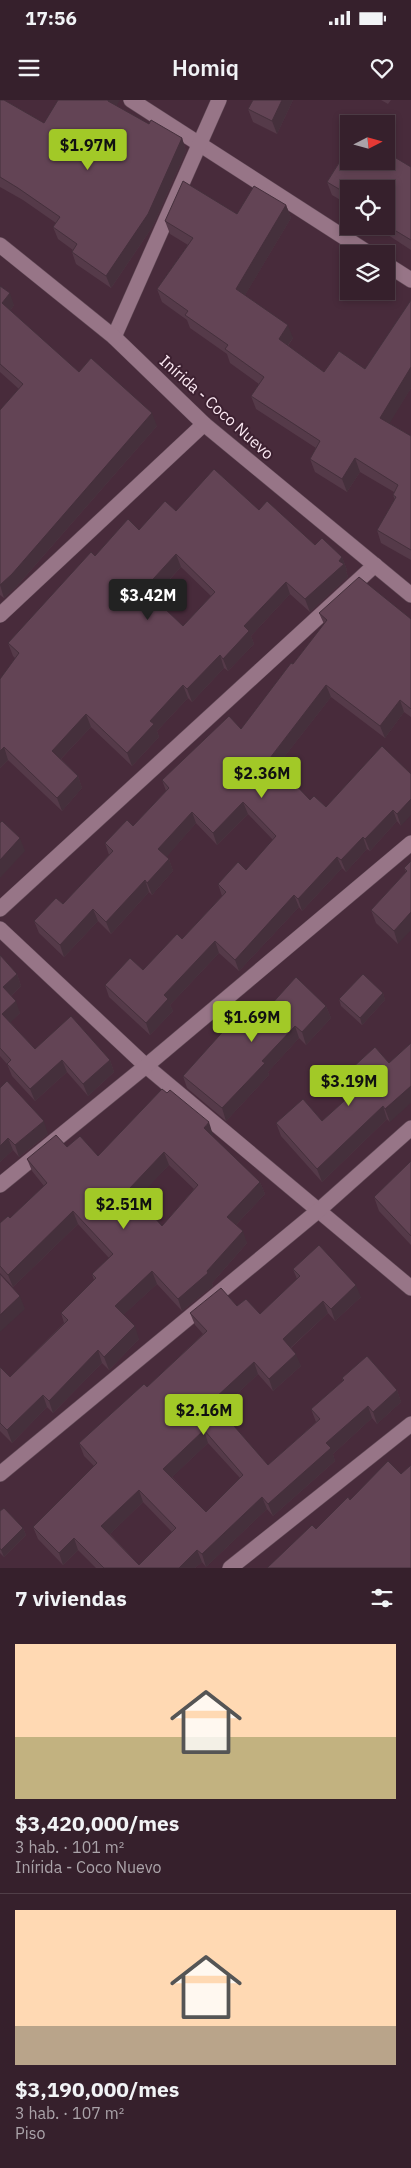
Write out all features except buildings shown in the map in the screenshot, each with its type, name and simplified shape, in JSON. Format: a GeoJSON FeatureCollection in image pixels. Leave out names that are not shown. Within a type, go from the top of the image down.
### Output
{"type":"FeatureCollection","features":[{"type":"Feature","properties":{"kind":"street"},"geometry":{"type":"LineString","coordinates":[[131,100],[356,245]]}},
{"type":"Feature","properties":{"kind":"street"},"geometry":{"type":"LineString","coordinates":[[114,336],[220,100]]}},
{"type":"Feature","properties":{"kind":"street","name":"Inírida - Coco Nuevo"},"geometry":{"type":"LineString","coordinates":[[0,245],[114,336],[204,424],[411,595]]}},
{"type":"Feature","properties":{"kind":"street"},"geometry":{"type":"LineString","coordinates":[[395,270],[411,280]]}},
{"type":"Feature","properties":{"kind":"street"},"geometry":{"type":"LineString","coordinates":[[0,616],[204,424]]}},
{"type":"Feature","properties":{"kind":"street"},"geometry":{"type":"LineString","coordinates":[[0,909],[375,565]]}},
{"type":"Feature","properties":{"kind":"street"},"geometry":{"type":"LineString","coordinates":[[0,1185],[146,1066],[411,843]]}},
{"type":"Feature","properties":{"kind":"street"},"geometry":{"type":"LineString","coordinates":[[0,929],[146,1066],[411,1288]]}},
{"type":"Feature","properties":{"kind":"street"},"geometry":{"type":"LineString","coordinates":[[0,1474],[319,1210],[411,1128]]}},
{"type":"Feature","properties":{"kind":"street"},"geometry":{"type":"LineString","coordinates":[[230,1568],[411,1424]]}}]}
